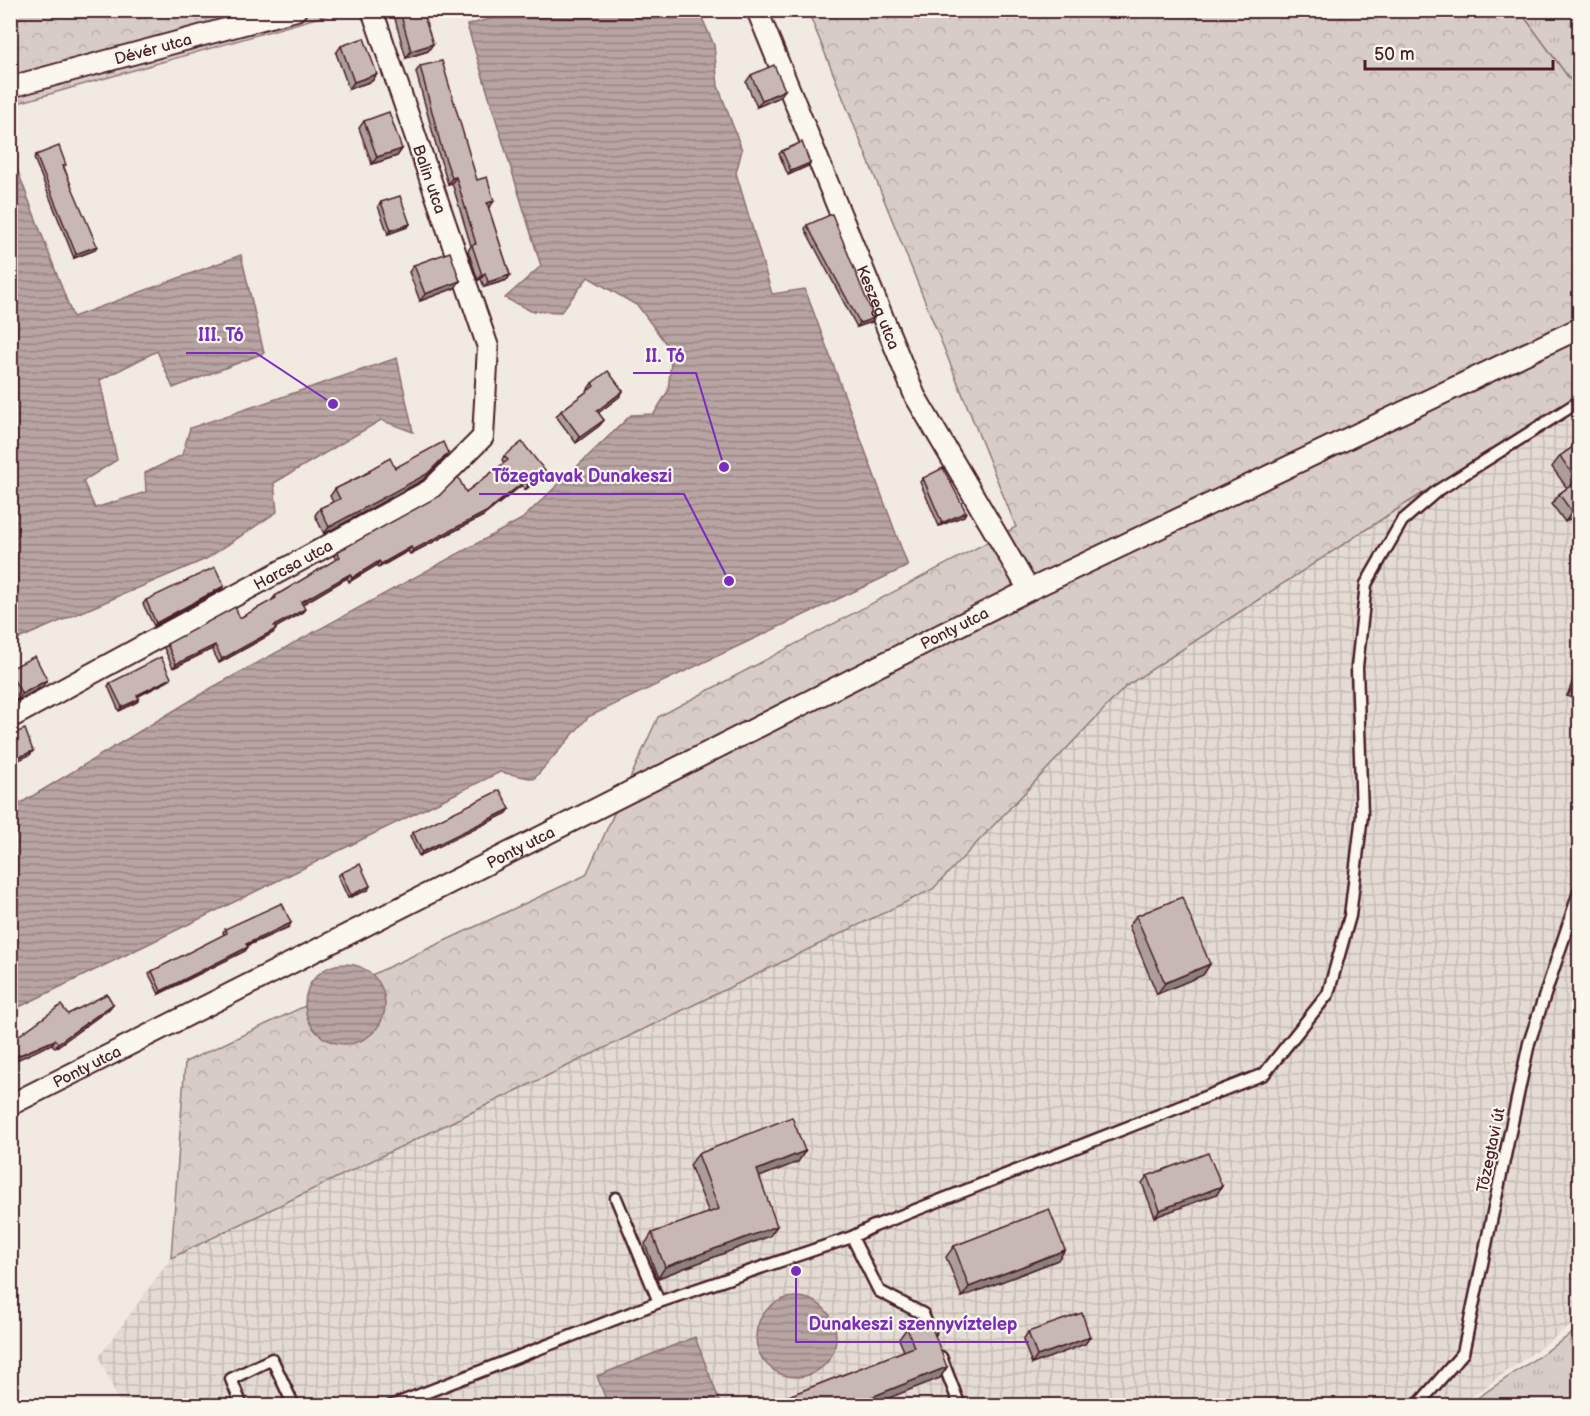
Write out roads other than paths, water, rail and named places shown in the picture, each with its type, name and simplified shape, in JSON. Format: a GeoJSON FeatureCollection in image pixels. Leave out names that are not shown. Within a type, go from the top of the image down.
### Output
{"type":"FeatureCollection","features":[{"type":"Feature","properties":{"kind":"street","name":"Dévér utca"},"geometry":{"type":"LineString","coordinates":[[10,87],[296,10]]}},
{"type":"Feature","properties":{"kind":"street","name":"Balin utca"},"geometry":{"type":"LineString","coordinates":[[372,10],[488,347]]}},
{"type":"Feature","properties":{"kind":"street","name":"Keszeg utca"},"geometry":{"type":"LineString","coordinates":[[757,10],[915,396],[1029,590]]}},
{"type":"Feature","properties":{"kind":"street","name":"Ponty utca"},"geometry":{"type":"LineString","coordinates":[[10,1105],[1029,590],[1580,328]]}},
{"type":"Feature","properties":{"kind":"street","name":"Harcsa utca"},"geometry":{"type":"LineString","coordinates":[[10,718],[430,490],[483,437],[488,347]]}},
{"type":"Feature","properties":{"kind":"lane"},"geometry":{"type":"LineString","coordinates":[[391,1406],[659,1302],[852,1237],[872,1227],[1264,1074],[1328,994],[1350,916],[1362,815],[1357,667],[1366,584],[1402,521],[1437,491],[1580,401]]}},
{"type":"Feature","properties":{"kind":"lane","name":"Tőzegtavi út"},"geometry":{"type":"LineString","coordinates":[[1417,1406],[1463,1353],[1529,1043],[1580,889]]}},
{"type":"Feature","properties":{"kind":"lane"},"geometry":{"type":"LineString","coordinates":[[616,1198],[659,1302]]}},
{"type":"Feature","properties":{"kind":"lane"},"geometry":{"type":"LineString","coordinates":[[852,1237],[879,1291],[923,1314],[960,1406]]}},
{"type":"Feature","properties":{"kind":"lane"},"geometry":{"type":"LineString","coordinates":[[242,1406],[231,1379],[272,1359],[294,1406]]}},
{"type":"Feature","properties":{"kind":"place","name":"III. Tó"},"geometry":{"type":"Point","coordinates":[333,404]}},
{"type":"Feature","properties":{"kind":"place","name":"II. Tó"},"geometry":{"type":"Point","coordinates":[724,467]}},
{"type":"Feature","properties":{"kind":"place","name":"Tőzegtavak Dunakeszi"},"geometry":{"type":"Point","coordinates":[729,581]}},
{"type":"Feature","properties":{"kind":"place","name":"Dunakeszi szennyvíztelep"},"geometry":{"type":"Point","coordinates":[796,1271]}}]}
